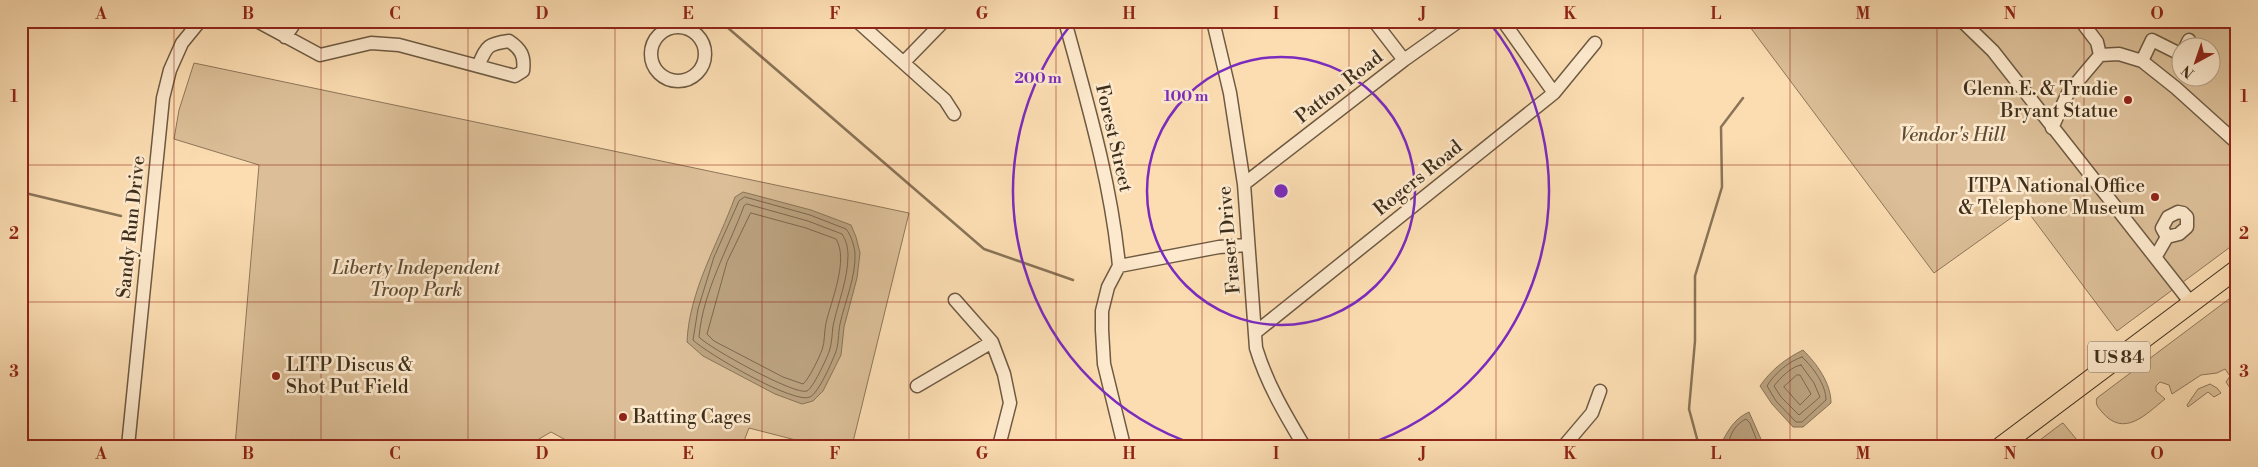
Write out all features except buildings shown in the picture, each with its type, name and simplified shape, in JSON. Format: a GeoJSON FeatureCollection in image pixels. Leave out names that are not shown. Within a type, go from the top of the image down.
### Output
{"type":"FeatureCollection","features":[{"type":"Feature","properties":{"kind":"highway","name":"US 84"},"geometry":{"type":"LineString","coordinates":[[2004,445],[2237,269]]}},
{"type":"Feature","properties":{"kind":"street","name":"Sandy Run Drive"},"geometry":{"type":"LineString","coordinates":[[128,446],[163,98],[170,70],[182,43],[200,21]]}},
{"type":"Feature","properties":{"kind":"street"},"geometry":{"type":"LineString","coordinates":[[257,21],[320,56],[371,43],[390,44],[401,45],[478,66]]}},
{"type":"Feature","properties":{"kind":"street"},"geometry":{"type":"LineString","coordinates":[[285,36],[296,21]]}},
{"type":"Feature","properties":{"kind":"street"},"geometry":{"type":"LineString","coordinates":[[857,21],[945,100],[954,114]]}},
{"type":"Feature","properties":{"kind":"street"},"geometry":{"type":"LineString","coordinates":[[904,62],[942,23],[947,21]]}},
{"type":"Feature","properties":{"kind":"street","name":"Forest Street"},"geometry":{"type":"LineString","coordinates":[[1065,21],[1095,130],[1115,224],[1120,266]]}},
{"type":"Feature","properties":{"kind":"street","name":"Fraser Drive"},"geometry":{"type":"LineString","coordinates":[[1213,21],[1230,93],[1244,184],[1256,348],[1264,373],[1278,404],[1304,446]]}},
{"type":"Feature","properties":{"kind":"street"},"geometry":{"type":"LineString","coordinates":[[1374,21],[1404,60]]}},
{"type":"Feature","properties":{"kind":"street","name":"Patton Road"},"geometry":{"type":"LineString","coordinates":[[1244,184],[1404,60],[1459,21]]}},
{"type":"Feature","properties":{"kind":"street"},"geometry":{"type":"LineString","coordinates":[[1503,21],[1554,93]]}},
{"type":"Feature","properties":{"kind":"street"},"geometry":{"type":"LineString","coordinates":[[1962,21],[1993,51],[2052,128],[2156,256],[2191,303]]}},
{"type":"Feature","properties":{"kind":"street"},"geometry":{"type":"LineString","coordinates":[[2081,21],[2097,42],[2100,55]]}},
{"type":"Feature","properties":{"kind":"street"},"geometry":{"type":"LineString","coordinates":[[674,24],[698,34],[703,42],[705,54],[699,71],[692,77],[683,80],[670,80],[660,75],[652,65],[650,55],[652,43],[658,33],[674,24]]}},
{"type":"Feature","properties":{"kind":"street"},"geometry":{"type":"LineString","coordinates":[[2142,61],[2152,40],[2170,49]]}},
{"type":"Feature","properties":{"kind":"street","name":"Rogers Road"},"geometry":{"type":"LineString","coordinates":[[1256,332],[1554,93],[1595,43]]}},
{"type":"Feature","properties":{"kind":"street"},"geometry":{"type":"LineString","coordinates":[[2052,128],[2068,93],[2100,55],[2119,54],[2142,61],[2176,88],[2237,144]]}},
{"type":"Feature","properties":{"kind":"street"},"geometry":{"type":"LineString","coordinates":[[2156,256],[2167,237]]}},
{"type":"Feature","properties":{"kind":"street"},"geometry":{"type":"LineString","coordinates":[[1124,446],[1104,364],[1102,330],[1102,310],[1108,286],[1120,266],[1219,247],[1248,245]]}},
{"type":"Feature","properties":{"kind":"street"},"geometry":{"type":"LineString","coordinates":[[955,300],[992,342],[1004,374],[1010,403],[998,446]]}},
{"type":"Feature","properties":{"kind":"street"},"geometry":{"type":"LineString","coordinates":[[917,386],[992,342]]}},
{"type":"Feature","properties":{"kind":"street"},"geometry":{"type":"LineString","coordinates":[[1564,446],[1592,413],[1600,391]]}},
{"type":"Feature","properties":{"kind":"green space","name":"Vendor's Hill"},"geometry":{"type":"Polygon","coordinates":[[[1756,21],[2237,21],[2237,242],[2117,331],[2025,208],[1934,273],[1750,27],[1756,21]]]}},
{"type":"Feature","properties":{"kind":"green space","name":"Liberty Independent Troop Park"},"geometry":{"type":"Polygon","coordinates":[[[194,63],[909,213],[852,446],[819,446],[749,428],[742,446],[577,446],[551,432],[527,446],[235,446],[259,165],[174,139],[179,110],[194,63]]]}},
{"type":"Feature","properties":{"kind":"green space"},"geometry":{"type":"Polygon","coordinates":[[[2237,293],[2237,388],[2232,391],[2226,382],[2230,376],[2225,369],[2217,373],[2201,375],[2172,394],[2169,385],[2160,382],[2156,386],[2156,391],[2165,399],[2142,417],[2126,424],[2110,420],[2102,412],[2098,407],[2097,398],[2237,293]]]}},
{"type":"Feature","properties":{"kind":"green space"},"geometry":{"type":"Polygon","coordinates":[[[2210,384],[2221,393],[2214,397],[2208,392],[2188,407],[2187,405],[2198,389],[2210,384]]]}},
{"type":"Feature","properties":{"kind":"green space"},"geometry":{"type":"Polygon","coordinates":[[[2063,423],[2082,446],[2032,446],[2061,424],[2063,423]]]}},
{"type":"Feature","properties":{"kind":"water"},"geometry":{"type":"Polygon","coordinates":[[[743,192],[811,210],[851,225],[856,237],[860,253],[857,278],[844,327],[841,355],[823,391],[813,401],[802,404],[775,394],[703,356],[687,342],[693,304],[705,268],[735,197],[743,192]]]}},
{"type":"Feature","properties":{"kind":"water"},"geometry":{"type":"Polygon","coordinates":[[[1803,350],[1826,381],[1831,403],[1803,427],[1793,427],[1772,404],[1760,386],[1779,365],[1803,350]]]}},
{"type":"Feature","properties":{"kind":"water"},"geometry":{"type":"Polygon","coordinates":[[[1749,412],[1764,446],[1724,446],[1723,440],[1731,427],[1740,417],[1749,412]]]}},
{"type":"Feature","properties":{"kind":"waterway"},"geometry":{"type":"LineString","coordinates":[[720,21],[984,249],[1073,280]]}},
{"type":"Feature","properties":{"kind":"waterway"},"geometry":{"type":"LineString","coordinates":[[1699,446],[1689,409],[1695,341],[1695,276],[1722,187],[1721,127],[1743,98]]}},
{"type":"Feature","properties":{"kind":"waterway"},"geometry":{"type":"LineString","coordinates":[[21,192],[121,216]]}},
{"type":"Feature","properties":{"kind":"place","name":"Glenn E. & Trudie Bryant Statue"},"geometry":{"type":"Point","coordinates":[2128,100]}},
{"type":"Feature","properties":{"kind":"place","name":"ITPA National Office & Telephone Museum"},"geometry":{"type":"Point","coordinates":[2155,197]}},
{"type":"Feature","properties":{"kind":"place","name":"LITP Discus & Shot Put Field"},"geometry":{"type":"Point","coordinates":[276,376]}},
{"type":"Feature","properties":{"kind":"place","name":"Batting Cages"},"geometry":{"type":"Point","coordinates":[623,417]}}]}
